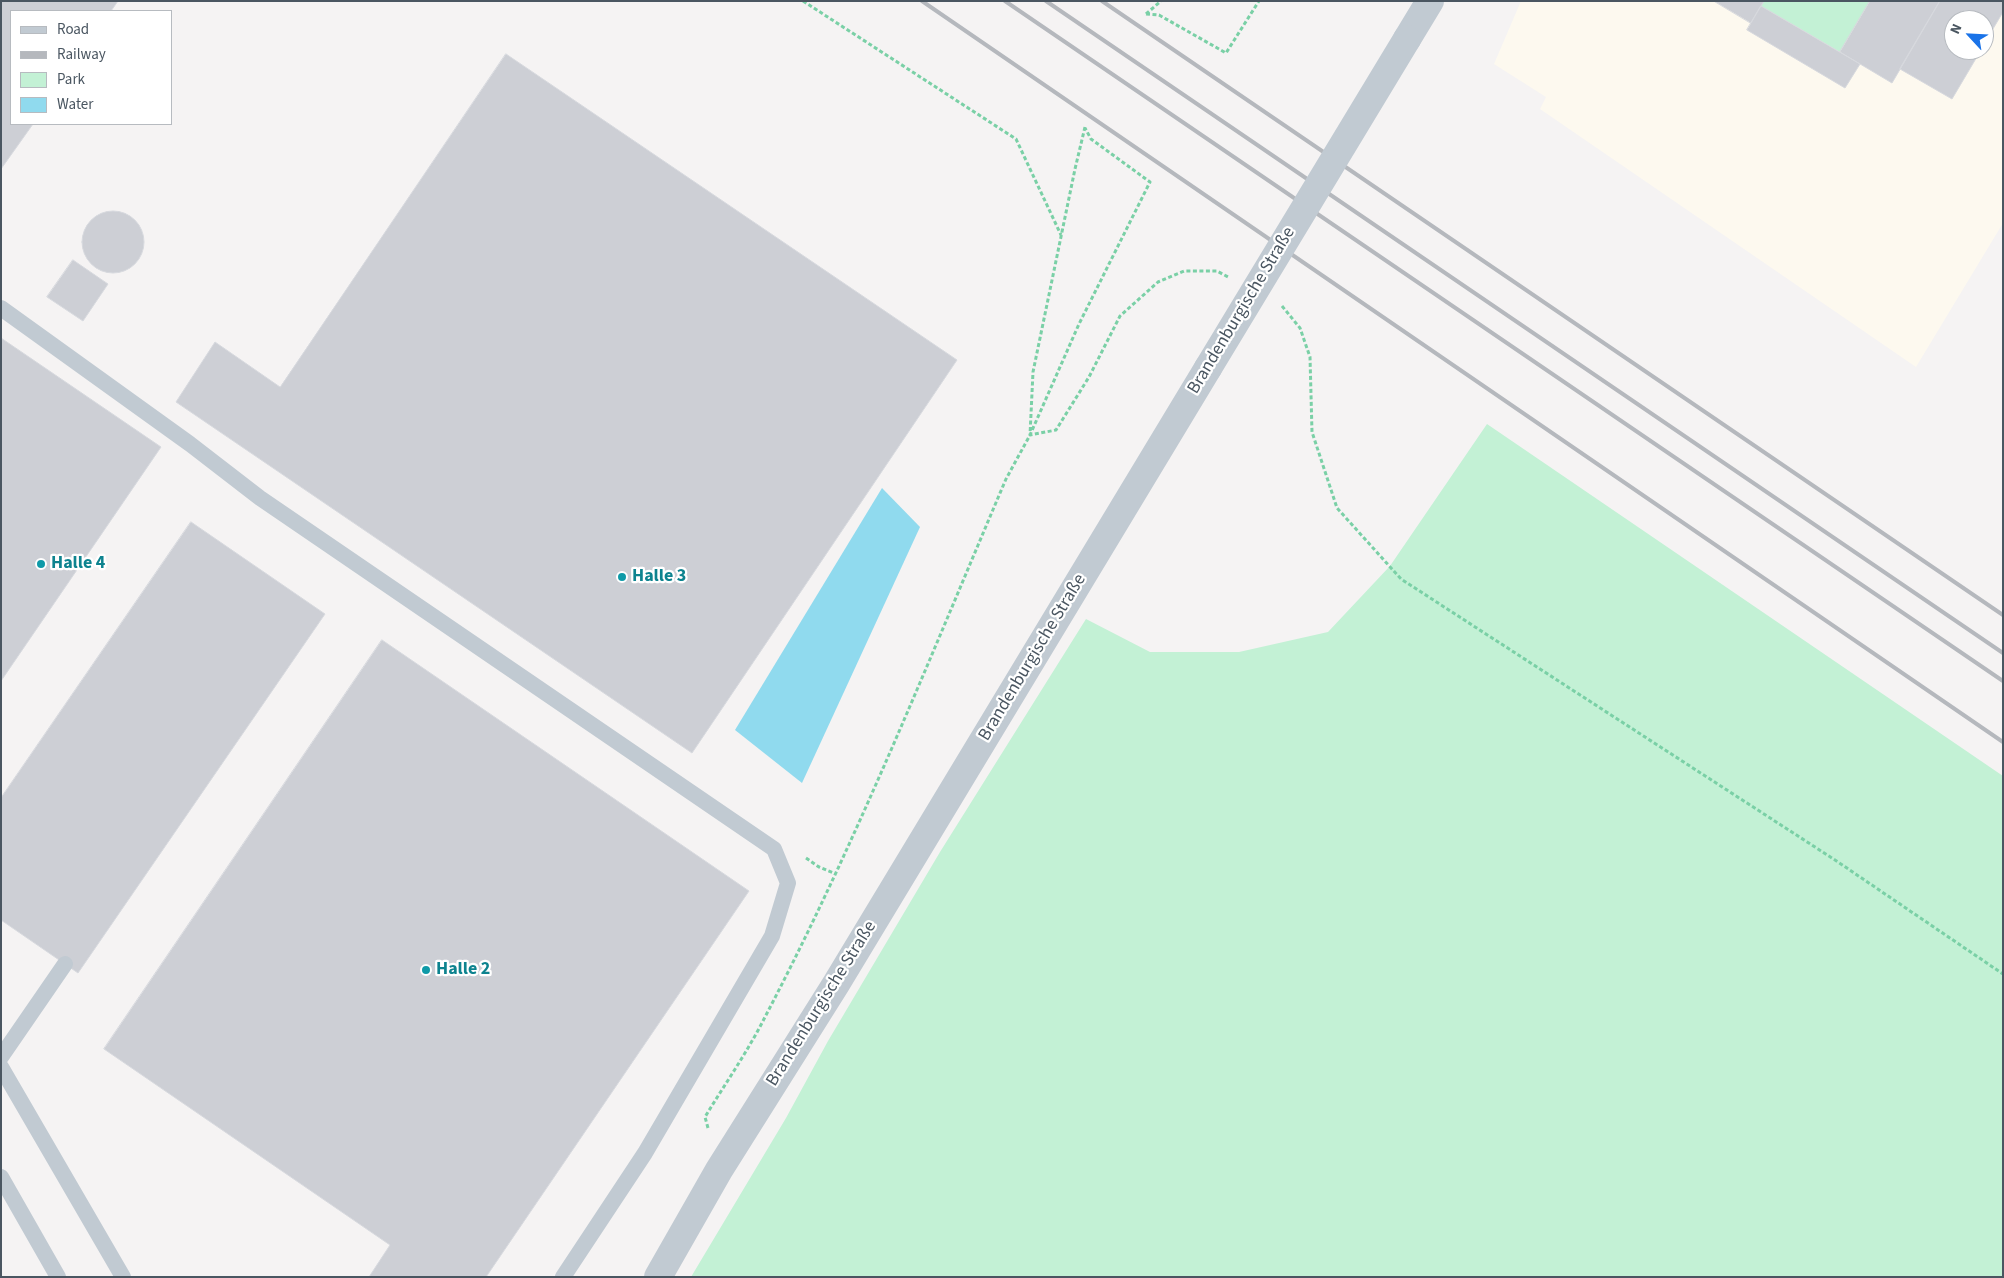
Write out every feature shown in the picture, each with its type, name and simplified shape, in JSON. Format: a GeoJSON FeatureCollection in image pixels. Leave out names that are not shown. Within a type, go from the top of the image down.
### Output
{"type":"FeatureCollection","features":[{"type":"Feature","properties":{"kind":"street","name":"Brandenburgische Straße"},"geometry":{"type":"LineString","coordinates":[[658,1277],[718,1170],[836,984],[1430,1]]}},
{"type":"Feature","properties":{"kind":"lane"},"geometry":{"type":"LineString","coordinates":[[1,308],[190,444],[260,498],[774,850],[788,883],[772,936],[644,1152],[563,1277]]}},
{"type":"Feature","properties":{"kind":"lane"},"geometry":{"type":"LineString","coordinates":[[1,1057],[65,964]]}},
{"type":"Feature","properties":{"kind":"lane"},"geometry":{"type":"LineString","coordinates":[[1,1067],[123,1277]]}},
{"type":"Feature","properties":{"kind":"lane"},"geometry":{"type":"LineString","coordinates":[[1,1177],[58,1277]]}},
{"type":"Feature","properties":{"kind":"path"},"geometry":{"type":"LineString","coordinates":[[803,1],[1016,139],[1062,236]]}},
{"type":"Feature","properties":{"kind":"path"},"geometry":{"type":"LineString","coordinates":[[1161,1],[1146,14],[1159,15],[1226,53],[1258,1]]}},
{"type":"Feature","properties":{"kind":"path"},"geometry":{"type":"LineString","coordinates":[[718,1170],[705,1117],[765,1019],[836,874],[879,780],[1006,479],[1030,435],[1079,324],[1150,182],[1091,139],[1085,127],[1074,169],[1062,236],[1033,372],[1030,435]]}},
{"type":"Feature","properties":{"kind":"path"},"geometry":{"type":"LineString","coordinates":[[1030,435],[1056,430],[1089,377],[1120,316],[1158,282],[1184,271],[1217,271],[1233,280]]}},
{"type":"Feature","properties":{"kind":"path"},"geometry":{"type":"LineString","coordinates":[[1282,305],[1300,328],[1310,357],[1312,432],[1337,508],[1401,579],[1835,860],[2003,974]]}},
{"type":"Feature","properties":{"kind":"shaded area"},"geometry":{"type":"Polygon","coordinates":[[[1521,1],[2003,1],[2003,223],[1916,367],[1540,109],[1546,97],[1494,64],[1521,1]]]}},
{"type":"Feature","properties":{"kind":"green space"},"geometry":{"type":"Polygon","coordinates":[[[1764,1],[1870,1],[1840,52],[1761,6],[1764,1]]]}},
{"type":"Feature","properties":{"kind":"green space"},"geometry":{"type":"Polygon","coordinates":[[[1487,424],[2003,776],[2003,1277],[691,1277],[786,1118],[828,1041],[940,852],[1086,619],[1150,652],[1239,652],[1328,632],[1390,566],[1487,424]]]}},
{"type":"Feature","properties":{"kind":"water"},"geometry":{"type":"Polygon","coordinates":[[[882,488],[920,527],[802,783],[735,730],[882,488]]]}},
{"type":"Feature","properties":{"kind":"building"},"geometry":{"type":"Polygon","coordinates":[[[1,1],[118,1],[112,10],[10,10],[10,125],[32,125],[1,169],[1,1]]]}},
{"type":"Feature","properties":{"kind":"building"},"geometry":{"type":"Polygon","coordinates":[[[1714,1],[1764,1],[1751,23],[1714,1]]]}},
{"type":"Feature","properties":{"kind":"building"},"geometry":{"type":"Polygon","coordinates":[[[1870,1],[1940,1],[1892,83],[1840,52],[1870,1]]]}},
{"type":"Feature","properties":{"kind":"building"},"geometry":{"type":"Polygon","coordinates":[[[1940,1],[2003,1],[2003,12],[1994,27],[1994,10],[1944,10],[1944,60],[1975,60],[1952,99],[1900,69],[1940,1]]]}},
{"type":"Feature","properties":{"kind":"building"},"geometry":{"type":"Polygon","coordinates":[[[1761,6],[1860,64],[1845,88],[1747,30],[1761,6]]]}},
{"type":"Feature","properties":{"kind":"building","name":"Halle 3"},"geometry":{"type":"Polygon","coordinates":[[[506,54],[957,360],[692,753],[176,402],[215,342],[280,387],[506,54]]]}},
{"type":"Feature","properties":{"kind":"building"},"geometry":{"type":"Polygon","coordinates":[[[107,211],[119,211],[135,220],[142,230],[144,242],[142,254],[135,264],[119,273],[107,273],[96,268],[87,259],[82,248],[82,236],[87,225],[96,216],[107,211]]]}},
{"type":"Feature","properties":{"kind":"building"},"geometry":{"type":"Polygon","coordinates":[[[73,260],[108,284],[83,321],[47,297],[73,260]]]}},
{"type":"Feature","properties":{"kind":"building","name":"Halle 4"},"geometry":{"type":"Polygon","coordinates":[[[1,338],[161,447],[1,681],[1,338]]]}},
{"type":"Feature","properties":{"kind":"building"},"geometry":{"type":"Polygon","coordinates":[[[191,522],[325,614],[78,973],[1,920],[1,798],[191,522]]]}},
{"type":"Feature","properties":{"kind":"building","name":"Halle 2"},"geometry":{"type":"Polygon","coordinates":[[[382,640],[749,891],[486,1277],[369,1277],[390,1245],[104,1049],[382,640]]]}},
{"type":"Feature","properties":{"kind":"railway"},"geometry":{"type":"LineString","coordinates":[[922,1],[2003,742]]}},
{"type":"Feature","properties":{"kind":"railway"},"geometry":{"type":"LineString","coordinates":[[1005,1],[2003,681]]}},
{"type":"Feature","properties":{"kind":"railway"},"geometry":{"type":"LineString","coordinates":[[1046,1],[2003,653]]}},
{"type":"Feature","properties":{"kind":"railway"},"geometry":{"type":"LineString","coordinates":[[1102,1],[2003,615]]}},
{"type":"Feature","properties":{"kind":"place","name":"Halle 4"},"geometry":{"type":"Point","coordinates":[41,564]}},
{"type":"Feature","properties":{"kind":"place","name":"Halle 3"},"geometry":{"type":"Point","coordinates":[622,577]}},
{"type":"Feature","properties":{"kind":"place","name":"Halle 2"},"geometry":{"type":"Point","coordinates":[426,970]}}]}
